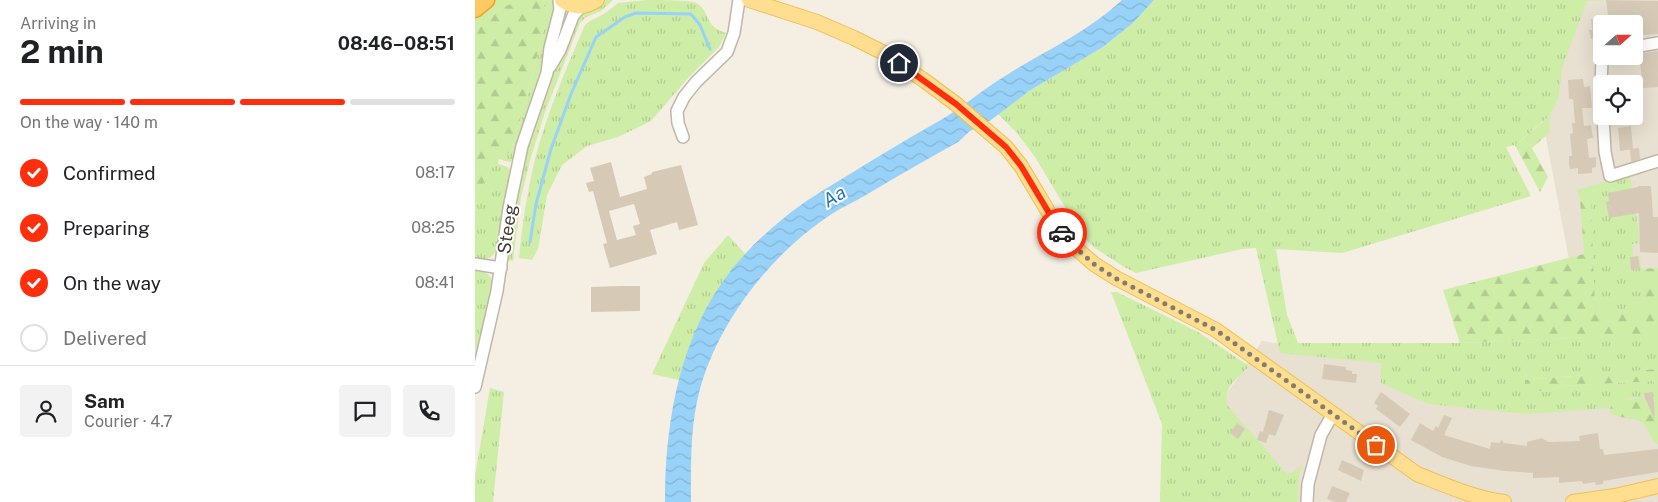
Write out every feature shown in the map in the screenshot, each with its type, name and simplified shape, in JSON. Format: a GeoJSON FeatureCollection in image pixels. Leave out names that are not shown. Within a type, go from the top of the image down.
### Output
{"type":"FeatureCollection","features":[{"type":"Feature","properties":{"kind":"highway"},"geometry":{"type":"LineString","coordinates":[[475,9],[486,0]]}},
{"type":"Feature","properties":{"kind":"main road"},"geometry":{"type":"LineString","coordinates":[[560,0],[581,6],[588,5],[597,0]]}},
{"type":"Feature","properties":{"kind":"main road"},"geometry":{"type":"LineString","coordinates":[[749,0],[817,22],[886,54],[956,104],[1006,147],[1016,159],[1055,223],[1070,243],[1094,264],[1115,278],[1216,330],[1417,474],[1445,486],[1504,502]]}},
{"type":"Feature","properties":{"kind":"main road"},"geometry":{"type":"LineString","coordinates":[[1573,502],[1615,496],[1658,486]]}},
{"type":"Feature","properties":{"kind":"street","name":"Steeg"},"geometry":{"type":"LineString","coordinates":[[547,73],[550,48],[560,9],[560,0]]}},
{"type":"Feature","properties":{"kind":"street"},"geometry":{"type":"LineString","coordinates":[[683,137],[678,123],[677,111],[684,97],[696,82],[727,52],[734,33],[739,0]]}},
{"type":"Feature","properties":{"kind":"street","name":"Steeg"},"geometry":{"type":"LineString","coordinates":[[475,387],[501,268],[509,208],[522,146],[547,73],[560,50],[573,16],[581,6]]}},
{"type":"Feature","properties":{"kind":"street"},"geometry":{"type":"LineString","coordinates":[[1643,46],[1658,43]]}},
{"type":"Feature","properties":{"kind":"street"},"geometry":{"type":"LineString","coordinates":[[1604,125],[1605,152],[1610,176],[1658,161]]}},
{"type":"Feature","properties":{"kind":"street"},"geometry":{"type":"LineString","coordinates":[[475,264],[501,268]]}},
{"type":"Feature","properties":{"kind":"street"},"geometry":{"type":"LineString","coordinates":[[1307,502],[1307,484],[1321,435],[1333,414]]}},
{"type":"Feature","properties":{"kind":"shaded area"},"geometry":{"type":"Polygon","coordinates":[[[1582,0],[1658,0],[1658,502],[1286,502],[1208,422],[1262,341],[1388,359],[1596,402],[1543,122],[1582,0]]]}},
{"type":"Feature","properties":{"kind":"green space"},"geometry":{"type":"Polygon","coordinates":[[[495,0],[521,0],[499,9],[475,30],[475,14],[495,0]]]}},
{"type":"Feature","properties":{"kind":"green space"},"geometry":{"type":"Polygon","coordinates":[[[521,0],[541,0],[548,13],[547,18],[512,150],[506,155],[496,158],[475,196],[475,30],[499,9],[521,0]]]}},
{"type":"Feature","properties":{"kind":"green space"},"geometry":{"type":"Polygon","coordinates":[[[541,0],[553,0],[555,8],[537,85],[513,160],[509,162],[499,159],[498,164],[508,167],[511,171],[504,203],[499,248],[491,257],[484,260],[475,260],[475,196],[496,158],[506,155],[512,150],[548,13],[541,0]]]}},
{"type":"Feature","properties":{"kind":"green space"},"geometry":{"type":"Polygon","coordinates":[[[605,0],[613,0],[601,11],[586,17],[580,23],[545,112],[521,197],[513,261],[508,261],[513,215],[522,170],[545,95],[575,21],[582,14],[605,0]]]}},
{"type":"Feature","properties":{"kind":"green space"},"geometry":{"type":"Polygon","coordinates":[[[648,0],[696,3],[704,10],[713,26],[726,33],[719,47],[689,77],[651,121],[618,137],[587,146],[562,165],[547,195],[538,249],[532,260],[519,258],[527,196],[535,159],[557,91],[585,25],[618,3],[648,0]]]}},
{"type":"Feature","properties":{"kind":"green space"},"geometry":{"type":"Polygon","coordinates":[[[1154,0],[1622,0],[1587,1],[1562,68],[1558,99],[1550,115],[1515,145],[1506,147],[1531,196],[1342,253],[1276,249],[1287,315],[1298,343],[1460,343],[1658,334],[1658,369],[1525,380],[1545,392],[1563,386],[1654,381],[1654,390],[1650,396],[1621,400],[1612,404],[1609,408],[1527,414],[1429,404],[1381,383],[1381,363],[1280,353],[1256,248],[1242,249],[1136,273],[1095,248],[1083,237],[1035,157],[1017,133],[998,114],[1029,91],[1103,47],[1133,23],[1154,0]]]}},
{"type":"Feature","properties":{"kind":"green space"},"geometry":{"type":"Polygon","coordinates":[[[1550,116],[1549,133],[1532,148],[1548,177],[1540,192],[1515,145],[1550,116]]]}},
{"type":"Feature","properties":{"kind":"green space"},"geometry":{"type":"Polygon","coordinates":[[[1629,175],[1640,243],[1632,244],[1633,257],[1640,257],[1644,309],[1639,312],[1597,316],[1595,309],[1591,200],[1587,187],[1629,175]]]}},
{"type":"Feature","properties":{"kind":"green space"},"geometry":{"type":"Polygon","coordinates":[[[1587,187],[1591,200],[1595,309],[1597,316],[1639,312],[1644,309],[1641,269],[1658,268],[1658,334],[1460,343],[1443,290],[1584,254],[1580,200],[1577,190],[1587,187]]]}},
{"type":"Feature","properties":{"kind":"green space"},"geometry":{"type":"Polygon","coordinates":[[[728,235],[745,254],[725,279],[706,309],[691,344],[679,380],[652,374],[704,263],[728,235]]]}},
{"type":"Feature","properties":{"kind":"green space"},"geometry":{"type":"Polygon","coordinates":[[[475,268],[486,273],[493,283],[475,365],[475,268]]]}},
{"type":"Feature","properties":{"kind":"green space"},"geometry":{"type":"Polygon","coordinates":[[[1111,292],[1117,292],[1198,332],[1249,366],[1229,388],[1226,399],[1227,405],[1287,474],[1303,464],[1299,474],[1298,502],[1160,502],[1162,424],[1111,292]]]}},
{"type":"Feature","properties":{"kind":"green space"},"geometry":{"type":"Polygon","coordinates":[[[1658,369],[1658,444],[1654,443],[1641,422],[1610,413],[1610,408],[1615,402],[1650,396],[1654,390],[1654,381],[1563,386],[1545,392],[1525,385],[1525,380],[1658,369]]]}},
{"type":"Feature","properties":{"kind":"green space"},"geometry":{"type":"Polygon","coordinates":[[[490,388],[504,392],[493,502],[475,502],[475,476],[490,388]]]}},
{"type":"Feature","properties":{"kind":"water","name":"Aa"},"geometry":{"type":"Polygon","coordinates":[[[1122,0],[1154,0],[1133,23],[1103,47],[1029,91],[991,120],[970,131],[958,142],[828,216],[782,254],[746,296],[718,343],[707,368],[699,393],[694,420],[691,502],[665,502],[671,419],[683,363],[705,311],[719,287],[740,259],[775,226],[808,200],[941,120],[1002,78],[1079,32],[1122,0]]]}},
{"type":"Feature","properties":{"kind":"building"},"geometry":{"type":"Polygon","coordinates":[[[1606,0],[1658,1],[1658,34],[1643,35],[1643,15],[1608,15],[1606,0]]]}},
{"type":"Feature","properties":{"kind":"building"},"geometry":{"type":"Polygon","coordinates":[[[1591,19],[1593,19],[1593,39],[1591,39],[1589,30],[1592,30],[1591,19]]]}},
{"type":"Feature","properties":{"kind":"building"},"geometry":{"type":"Polygon","coordinates":[[[1658,51],[1658,87],[1643,88],[1643,75],[1640,65],[1643,65],[1643,53],[1658,51]]]}},
{"type":"Feature","properties":{"kind":"building"},"geometry":{"type":"Polygon","coordinates":[[[1583,79],[1584,87],[1590,86],[1592,108],[1582,108],[1584,126],[1591,125],[1593,138],[1587,139],[1589,158],[1596,157],[1596,167],[1592,168],[1592,173],[1578,174],[1578,168],[1570,169],[1569,164],[1569,156],[1572,156],[1570,134],[1573,133],[1572,123],[1575,123],[1573,99],[1569,99],[1568,80],[1583,79]]]}},
{"type":"Feature","properties":{"kind":"building"},"geometry":{"type":"Polygon","coordinates":[[[1631,126],[1633,149],[1620,151],[1618,128],[1631,126]]]}},
{"type":"Feature","properties":{"kind":"building"},"geometry":{"type":"Polygon","coordinates":[[[1639,148],[1640,159],[1631,162],[1630,149],[1639,148]]]}},
{"type":"Feature","properties":{"kind":"building"},"geometry":{"type":"Polygon","coordinates":[[[611,162],[620,197],[647,189],[644,177],[652,174],[652,172],[681,165],[698,225],[679,230],[677,222],[650,230],[657,254],[610,268],[603,244],[607,243],[593,191],[589,192],[586,183],[594,181],[590,168],[611,162]],[[634,204],[609,211],[617,240],[636,235],[633,226],[640,224],[634,204]]]}},
{"type":"Feature","properties":{"kind":"building"},"geometry":{"type":"Polygon","coordinates":[[[1638,186],[1651,186],[1653,217],[1658,217],[1658,253],[1640,252],[1639,213],[1609,218],[1606,202],[1609,201],[1608,193],[1638,186]]]}},
{"type":"Feature","properties":{"kind":"building"},"geometry":{"type":"Polygon","coordinates":[[[1638,256],[1640,269],[1631,270],[1630,257],[1638,256]]]}},
{"type":"Feature","properties":{"kind":"building"},"geometry":{"type":"Polygon","coordinates":[[[640,286],[640,311],[591,312],[591,287],[640,286]]]}},
{"type":"Feature","properties":{"kind":"building"},"geometry":{"type":"Polygon","coordinates":[[[1324,364],[1346,367],[1346,370],[1352,371],[1352,374],[1357,374],[1356,383],[1322,379],[1324,364]]]}},
{"type":"Feature","properties":{"kind":"building"},"geometry":{"type":"Polygon","coordinates":[[[1381,392],[1410,414],[1400,427],[1376,409],[1378,406],[1374,403],[1381,392]]]}},
{"type":"Feature","properties":{"kind":"building"},"geometry":{"type":"Polygon","coordinates":[[[1653,392],[1655,418],[1644,393],[1653,392]]]}},
{"type":"Feature","properties":{"kind":"building"},"geometry":{"type":"Polygon","coordinates":[[[1269,410],[1284,415],[1275,436],[1263,432],[1269,410]]]}},
{"type":"Feature","properties":{"kind":"building"},"geometry":{"type":"Polygon","coordinates":[[[1444,415],[1452,418],[1444,435],[1490,449],[1491,442],[1499,443],[1502,440],[1504,443],[1527,446],[1527,442],[1542,438],[1548,442],[1580,441],[1579,436],[1598,433],[1600,449],[1603,449],[1604,455],[1658,449],[1658,472],[1603,481],[1603,484],[1596,485],[1595,482],[1583,484],[1582,481],[1559,483],[1559,477],[1533,478],[1533,473],[1471,466],[1442,457],[1411,440],[1420,423],[1433,431],[1436,426],[1438,428],[1444,415]]]}},
{"type":"Feature","properties":{"kind":"building"},"geometry":{"type":"Polygon","coordinates":[[[1237,423],[1245,429],[1238,439],[1230,433],[1237,423]]]}},
{"type":"Feature","properties":{"kind":"building"},"geometry":{"type":"Polygon","coordinates":[[[1260,431],[1269,434],[1266,443],[1257,440],[1260,431]]]}},
{"type":"Feature","properties":{"kind":"building"},"geometry":{"type":"Polygon","coordinates":[[[1342,460],[1364,470],[1361,481],[1338,470],[1342,460]]]}},
{"type":"Feature","properties":{"kind":"building"},"geometry":{"type":"Polygon","coordinates":[[[1332,486],[1350,493],[1346,502],[1336,502],[1327,499],[1332,486]]]}},
{"type":"Feature","properties":{"kind":"waterway"},"geometry":{"type":"LineString","coordinates":[[530,242],[536,204],[551,149],[571,94],[596,37],[625,17],[636,13],[691,14],[700,25],[710,49]]}},
{"type":"Feature","properties":{"kind":"way so far"},"geometry":{"type":"LineString","coordinates":[[1062,233],[1070,243],[1094,264],[1115,278],[1216,330],[1376,445]]}},
{"type":"Feature","properties":{"kind":"route"},"geometry":{"type":"LineString","coordinates":[[899,63],[956,104],[1006,147],[1021,166],[1062,233]]}}]}
